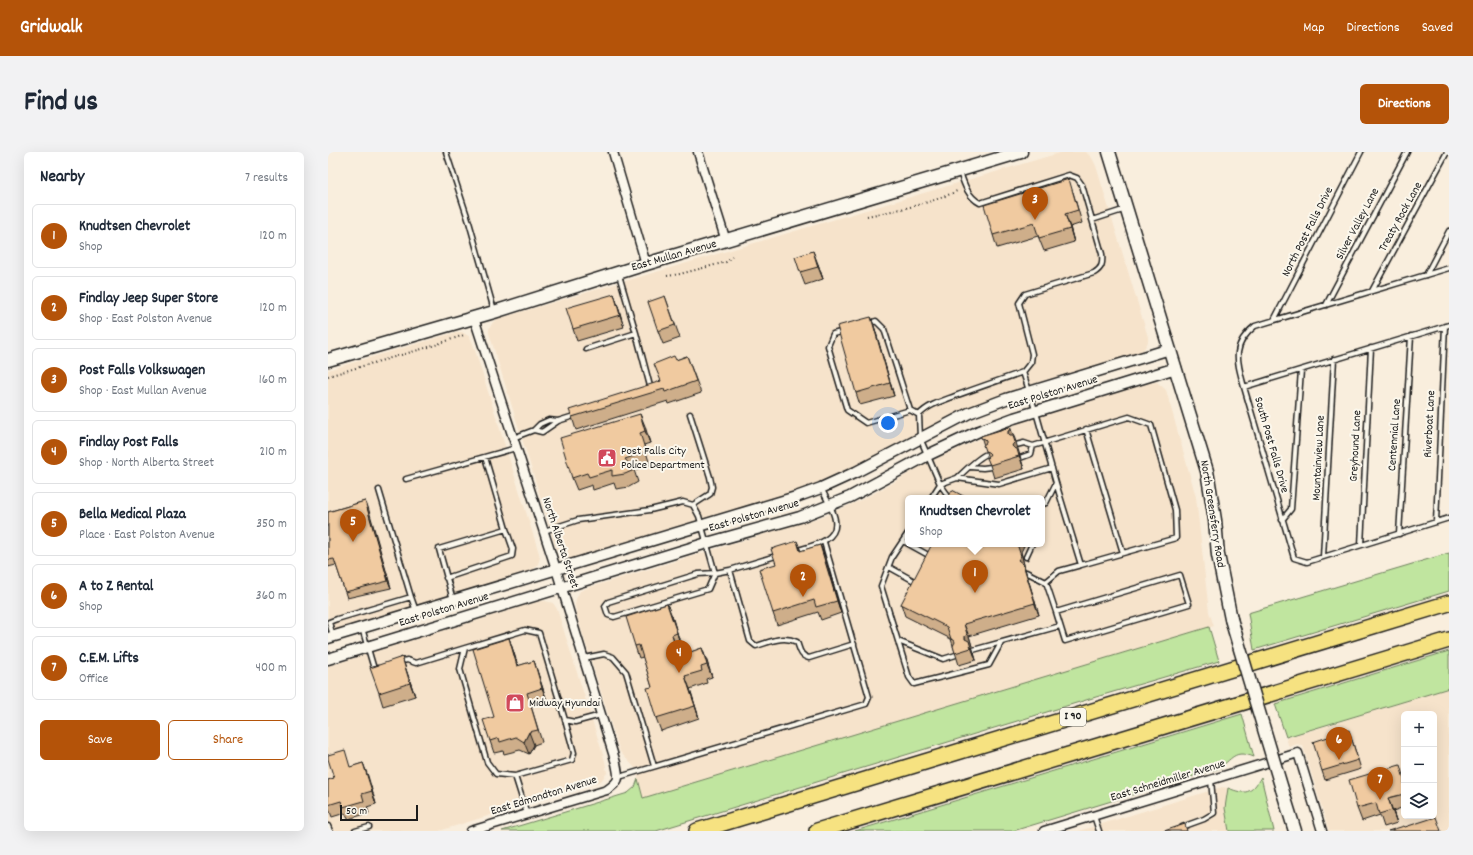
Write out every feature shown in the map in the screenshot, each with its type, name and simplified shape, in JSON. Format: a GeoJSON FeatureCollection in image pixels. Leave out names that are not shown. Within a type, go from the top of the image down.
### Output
{"type":"FeatureCollection","features":[{"type":"Feature","properties":{"kind":"highway","name":"I 90"},"geometry":{"type":"LineString","coordinates":[[697,831],[1449,603]]}},
{"type":"Feature","properties":{"kind":"highway"},"geometry":{"type":"LineString","coordinates":[[817,831],[1449,640]]}},
{"type":"Feature","properties":{"kind":"main road","name":"East Mullan Avenue"},"geometry":{"type":"LineString","coordinates":[[328,360],[494,312],[646,264],[1021,152]]}},
{"type":"Feature","properties":{"kind":"main road","name":"North Greensferry Road"},"geometry":{"type":"LineString","coordinates":[[1109,152],[1207,471],[1215,520],[1218,554],[1231,619],[1295,831]]}},
{"type":"Feature","properties":{"kind":"street"},"geometry":{"type":"LineString","coordinates":[[613,152],[646,264]]}},
{"type":"Feature","properties":{"kind":"street"},"geometry":{"type":"LineString","coordinates":[[698,152],[726,241]]}},
{"type":"Feature","properties":{"kind":"street","name":"North Alberta Street"},"geometry":{"type":"LineString","coordinates":[[474,318],[584,658],[616,763],[618,777]]}},
{"type":"Feature","properties":{"kind":"street","name":"East Polston Avenue"},"geometry":{"type":"LineString","coordinates":[[331,637],[702,526],[821,488],[856,472],[969,413],[1030,392],[1170,349]]}},
{"type":"Feature","properties":{"kind":"street","name":"East Polston Avenue"},"geometry":{"type":"LineString","coordinates":[[328,659],[707,543],[800,517],[850,497],[928,455],[979,431],[1176,368]]}},
{"type":"Feature","properties":{"kind":"street","name":"East Schneidmiller Avenue"},"geometry":{"type":"LineString","coordinates":[[1044,831],[1067,828],[1094,816],[1298,753],[1322,831]]}},
{"type":"Feature","properties":{"kind":"street","name":"East Edmondton Avenue"},"geometry":{"type":"LineString","coordinates":[[471,831],[607,790],[616,783],[618,777]]}},
{"type":"Feature","properties":{"kind":"lane"},"geometry":{"type":"LineString","coordinates":[[446,152],[469,222],[494,312]]}},
{"type":"Feature","properties":{"kind":"lane","name":"North Post Falls Drive"},"geometry":{"type":"LineString","coordinates":[[1274,321],[1361,152]]}},
{"type":"Feature","properties":{"kind":"lane","name":"Silver Valley Lane"},"geometry":{"type":"LineString","coordinates":[[1326,305],[1407,152]]}},
{"type":"Feature","properties":{"kind":"lane","name":"Treaty Rock Lane"},"geometry":{"type":"LineString","coordinates":[[1372,291],[1447,152]]}},
{"type":"Feature","properties":{"kind":"lane"},"geometry":{"type":"LineString","coordinates":[[948,495],[940,484],[920,438],[919,415],[923,410],[934,404],[1022,372],[1031,362],[1032,354],[1019,303],[1025,294],[1082,277],[1100,269],[1103,264],[1102,254],[1082,185],[1078,178],[1069,175],[980,203],[974,200],[967,190],[960,171]]}},
{"type":"Feature","properties":{"kind":"lane"},"geometry":{"type":"LineString","coordinates":[[1092,220],[1126,209]]}},
{"type":"Feature","properties":{"kind":"lane"},"geometry":{"type":"LineString","coordinates":[[1426,275],[1449,231]]}},
{"type":"Feature","properties":{"kind":"lane"},"geometry":{"type":"LineString","coordinates":[[1244,387],[1238,366],[1237,355],[1240,343],[1245,334],[1255,326],[1449,268]]}},
{"type":"Feature","properties":{"kind":"lane"},"geometry":{"type":"LineString","coordinates":[[618,273],[652,392],[644,395]]}},
{"type":"Feature","properties":{"kind":"lane"},"geometry":{"type":"LineString","coordinates":[[861,326],[876,322],[884,329],[910,410],[919,415]]}},
{"type":"Feature","properties":{"kind":"lane","name":"South Post Falls Drive"},"geometry":{"type":"LineString","coordinates":[[1447,326],[1244,387],[1294,558],[1307,562],[1449,518]]}},
{"type":"Feature","properties":{"kind":"lane","name":"Riverboat Lane"},"geometry":{"type":"LineString","coordinates":[[1436,522],[1447,326]]}},
{"type":"Feature","properties":{"kind":"lane"},"geometry":{"type":"LineString","coordinates":[[847,330],[833,334],[828,346],[847,410],[866,423],[910,410]]}},
{"type":"Feature","properties":{"kind":"lane"},"geometry":{"type":"LineString","coordinates":[[586,349],[636,333]]}},
{"type":"Feature","properties":{"kind":"lane","name":"Centennial Lane"},"geometry":{"type":"LineString","coordinates":[[1399,534],[1411,336]]}},
{"type":"Feature","properties":{"kind":"lane","name":"Greyhound Lane"},"geometry":{"type":"LineString","coordinates":[[1361,545],[1371,348]]}},
{"type":"Feature","properties":{"kind":"lane","name":"Mountainview Lane"},"geometry":{"type":"LineString","coordinates":[[1323,557],[1334,359]]}},
{"type":"Feature","properties":{"kind":"lane"},"geometry":{"type":"LineString","coordinates":[[1282,520],[1291,509],[1301,370]]}},
{"type":"Feature","properties":{"kind":"lane"},"geometry":{"type":"LineString","coordinates":[[1022,372],[1030,392],[1081,565]]}},
{"type":"Feature","properties":{"kind":"lane"},"geometry":{"type":"LineString","coordinates":[[534,430],[542,432],[558,421],[580,414]]}},
{"type":"Feature","properties":{"kind":"lane"},"geometry":{"type":"LineString","coordinates":[[690,414],[712,487],[710,494],[693,505]]}},
{"type":"Feature","properties":{"kind":"lane"},"geometry":{"type":"LineString","coordinates":[[1016,445],[1024,443],[1033,446],[1129,417],[1151,425],[1175,510],[1176,538],[1059,572],[1046,582]]}},
{"type":"Feature","properties":{"kind":"lane"},"geometry":{"type":"LineString","coordinates":[[513,438],[534,430],[540,424],[549,420],[558,421]]}},
{"type":"Feature","properties":{"kind":"lane"},"geometry":{"type":"LineString","coordinates":[[1086,430],[1123,553]]}},
{"type":"Feature","properties":{"kind":"lane"},"geometry":{"type":"LineString","coordinates":[[1020,458],[1031,454],[1033,446]]}},
{"type":"Feature","properties":{"kind":"lane"},"geometry":{"type":"LineString","coordinates":[[406,479],[516,448]]}},
{"type":"Feature","properties":{"kind":"lane"},"geometry":{"type":"LineString","coordinates":[[933,495],[940,484],[957,478],[981,456],[987,454]]}},
{"type":"Feature","properties":{"kind":"lane"},"geometry":{"type":"LineString","coordinates":[[446,578],[512,556],[513,549],[485,457]]}},
{"type":"Feature","properties":{"kind":"lane"},"geometry":{"type":"LineString","coordinates":[[970,467],[991,467]]}},
{"type":"Feature","properties":{"kind":"lane"},"geometry":{"type":"LineString","coordinates":[[957,478],[998,484],[1052,468]]}},
{"type":"Feature","properties":{"kind":"lane"},"geometry":{"type":"LineString","coordinates":[[1045,503],[1056,483]]}},
{"type":"Feature","properties":{"kind":"lane"},"geometry":{"type":"LineString","coordinates":[[788,553],[824,542],[836,528],[835,519],[821,488]]}},
{"type":"Feature","properties":{"kind":"lane"},"geometry":{"type":"LineString","coordinates":[[379,490],[416,612]]}},
{"type":"Feature","properties":{"kind":"lane"},"geometry":{"type":"LineString","coordinates":[[543,531],[578,520],[650,510],[683,502],[693,505],[699,516],[715,573],[708,589],[614,617],[608,615],[605,606],[608,602],[698,574],[715,573],[730,570],[781,555]]}},
{"type":"Feature","properties":{"kind":"lane"},"geometry":{"type":"LineString","coordinates":[[453,601],[439,549],[506,528]]}},
{"type":"Feature","properties":{"kind":"lane"},"geometry":{"type":"LineString","coordinates":[[905,538],[892,557],[881,586],[909,677],[914,684],[989,665],[1001,643]]}},
{"type":"Feature","properties":{"kind":"lane"},"geometry":{"type":"LineString","coordinates":[[618,777],[866,704],[869,697],[824,542]]}},
{"type":"Feature","properties":{"kind":"lane"},"geometry":{"type":"LineString","coordinates":[[914,547],[931,556]]}},
{"type":"Feature","properties":{"kind":"lane"},"geometry":{"type":"LineString","coordinates":[[1026,557],[1031,547]]}},
{"type":"Feature","properties":{"kind":"lane"},"geometry":{"type":"LineString","coordinates":[[889,567],[917,582]]}},
{"type":"Feature","properties":{"kind":"lane"},"geometry":{"type":"LineString","coordinates":[[730,570],[750,641],[756,646],[781,638],[790,639],[797,642],[801,654],[809,658],[854,644]]}},
{"type":"Feature","properties":{"kind":"lane"},"geometry":{"type":"LineString","coordinates":[[1026,572],[1046,582],[1065,641],[1189,604],[1180,575],[1056,612]]}},
{"type":"Feature","properties":{"kind":"lane"},"geometry":{"type":"LineString","coordinates":[[331,637],[329,620],[411,597]]}},
{"type":"Feature","properties":{"kind":"lane"},"geometry":{"type":"LineString","coordinates":[[973,650],[1060,626]]}},
{"type":"Feature","properties":{"kind":"lane"},"geometry":{"type":"LineString","coordinates":[[362,628],[374,669],[381,667]]}},
{"type":"Feature","properties":{"kind":"lane"},"geometry":{"type":"LineString","coordinates":[[394,663],[407,660],[416,663],[465,648],[525,630],[538,634],[574,753],[572,760],[515,776],[496,774],[487,762],[460,669],[465,648]]}},
{"type":"Feature","properties":{"kind":"lane"},"geometry":{"type":"LineString","coordinates":[[898,641],[943,660],[956,655]]}},
{"type":"Feature","properties":{"kind":"lane"},"geometry":{"type":"LineString","coordinates":[[584,658],[604,654],[613,657],[626,672],[654,766]]}},
{"type":"Feature","properties":{"kind":"lane"},"geometry":{"type":"LineString","coordinates":[[565,720],[575,722],[601,714]]}},
{"type":"Feature","properties":{"kind":"lane"},"geometry":{"type":"LineString","coordinates":[[515,776],[527,814]]}},
{"type":"Feature","properties":{"kind":"lane"},"geometry":{"type":"LineString","coordinates":[[1175,829],[1204,819],[1214,813],[1211,780]]}},
{"type":"Feature","properties":{"kind":"lane"},"geometry":{"type":"LineString","coordinates":[[1094,816],[1099,831]]}},
{"type":"Feature","properties":{"kind":"lane"},"geometry":{"type":"LineString","coordinates":[[328,826],[330,831]]}},
{"type":"Feature","properties":{"kind":"lane"},"geometry":{"type":"LineString","coordinates":[[355,831],[369,827]]}},
{"type":"Feature","properties":{"kind":"path"},"geometry":{"type":"LineString","coordinates":[[867,216],[946,197],[959,190]]}},
{"type":"Feature","properties":{"kind":"path"},"geometry":{"type":"LineString","coordinates":[[667,276],[726,262],[732,257]]}},
{"type":"Feature","properties":{"kind":"path"},"geometry":{"type":"LineString","coordinates":[[328,376],[416,351],[464,335]]}},
{"type":"Feature","properties":{"kind":"shaded area"},"geometry":{"type":"Polygon","coordinates":[[[1063,152],[1086,152],[1092,158],[1096,166],[1148,337],[1148,342],[1144,349],[1140,352],[1014,390],[989,400],[909,437],[850,469],[802,489],[573,558],[561,556],[557,550],[489,333],[489,329],[493,322],[497,319],[1063,152]]]}},
{"type":"Feature","properties":{"kind":"shaded area"},"geometry":{"type":"Polygon","coordinates":[[[457,332],[462,332],[470,337],[473,344],[539,553],[540,558],[538,564],[534,569],[528,572],[328,632],[328,370],[457,332]]]}},
{"type":"Feature","properties":{"kind":"shaded area"},"geometry":{"type":"Polygon","coordinates":[[[1157,382],[1166,390],[1196,497],[1209,612],[1214,626],[643,798],[636,769],[620,752],[577,616],[575,605],[580,591],[824,516],[857,502],[888,486],[924,464],[995,432],[1026,420],[1149,383],[1157,382]]]}},
{"type":"Feature","properties":{"kind":"shaded area"},"geometry":{"type":"Polygon","coordinates":[[[540,601],[553,603],[557,609],[605,761],[607,773],[601,781],[439,831],[328,831],[328,666],[540,601]]]}},
{"type":"Feature","properties":{"kind":"shaded area"},"geometry":{"type":"Polygon","coordinates":[[[1449,688],[1449,831],[1329,831],[1303,746],[1297,744],[1289,747],[1286,738],[1449,688]]]}},
{"type":"Feature","properties":{"kind":"shaded area"},"geometry":{"type":"Polygon","coordinates":[[[1222,787],[1228,788],[1225,808],[1229,831],[1079,831],[1222,787]]]}},
{"type":"Feature","properties":{"kind":"green space"},"geometry":{"type":"Polygon","coordinates":[[[1449,553],[1449,591],[1254,650],[1248,613],[1449,553]]]}},
{"type":"Feature","properties":{"kind":"green space"},"geometry":{"type":"Polygon","coordinates":[[[1209,627],[1219,661],[656,831],[502,831],[628,793],[635,787],[638,779],[643,798],[1209,627]]]}},
{"type":"Feature","properties":{"kind":"green space"},"geometry":{"type":"Polygon","coordinates":[[[1449,651],[1449,688],[1286,737],[1275,704],[1449,651]]]}},
{"type":"Feature","properties":{"kind":"green space"},"geometry":{"type":"Polygon","coordinates":[[[1242,714],[1254,757],[1239,754],[1232,757],[1220,768],[1013,831],[855,831],[1242,714]]]}},
{"type":"Feature","properties":{"kind":"green space"},"geometry":{"type":"Polygon","coordinates":[[[1261,777],[1274,831],[1229,831],[1225,808],[1228,788],[1239,792],[1248,792],[1254,787],[1261,777]]]}},
{"type":"Feature","properties":{"kind":"building"},"geometry":{"type":"Polygon","coordinates":[[[1069,179],[1078,210],[1065,214],[1070,229],[1039,238],[1034,223],[993,235],[984,205],[1069,179]]]}},
{"type":"Feature","properties":{"kind":"building"},"geometry":{"type":"Polygon","coordinates":[[[813,251],[818,267],[800,272],[795,257],[813,251]]]}},
{"type":"Feature","properties":{"kind":"building"},"geometry":{"type":"Polygon","coordinates":[[[614,294],[620,315],[573,329],[566,308],[614,294]]]}},
{"type":"Feature","properties":{"kind":"building"},"geometry":{"type":"Polygon","coordinates":[[[665,296],[675,325],[658,331],[648,302],[665,296]]]}},
{"type":"Feature","properties":{"kind":"building"},"geometry":{"type":"Polygon","coordinates":[[[871,317],[890,383],[856,393],[837,326],[871,317]]]}},
{"type":"Feature","properties":{"kind":"building"},"geometry":{"type":"Polygon","coordinates":[[[674,356],[676,360],[687,356],[696,381],[665,392],[664,389],[572,417],[569,410],[661,381],[654,364],[674,356]]]}},
{"type":"Feature","properties":{"kind":"building","name":"Post Falls City Police Department"},"geometry":{"type":"Polygon","coordinates":[[[640,414],[645,431],[640,433],[646,452],[625,459],[634,470],[625,474],[612,476],[612,470],[589,477],[587,473],[572,478],[560,438],[640,414]]]}},
{"type":"Feature","properties":{"kind":"building"},"geometry":{"type":"Polygon","coordinates":[[[1010,427],[1011,429],[1008,431],[1008,434],[1013,436],[1015,442],[1012,446],[1017,449],[1019,456],[990,465],[987,458],[990,454],[985,451],[983,445],[986,441],[981,438],[981,436],[1010,427]]]}},
{"type":"Feature","properties":{"kind":"building"},"geometry":{"type":"Polygon","coordinates":[[[952,490],[961,495],[950,495],[952,490]]]}},
{"type":"Feature","properties":{"kind":"building"},"geometry":{"type":"Polygon","coordinates":[[[365,501],[388,581],[345,592],[334,559],[328,560],[328,512],[365,501]]]}},
{"type":"Feature","properties":{"kind":"building"},"geometry":{"type":"Polygon","coordinates":[[[797,541],[800,551],[820,545],[837,601],[816,607],[814,600],[773,613],[759,569],[776,564],[771,549],[797,541]]]}},
{"type":"Feature","properties":{"kind":"building"},"geometry":{"type":"Polygon","coordinates":[[[930,547],[1018,547],[1021,556],[1018,560],[1023,564],[1035,603],[964,624],[967,634],[965,639],[969,641],[971,648],[955,653],[953,646],[955,642],[951,639],[947,627],[901,604],[930,547]]]}},
{"type":"Feature","properties":{"kind":"building"},"geometry":{"type":"Polygon","coordinates":[[[667,604],[677,633],[672,635],[679,656],[702,648],[707,665],[701,667],[702,671],[685,676],[695,706],[656,718],[647,688],[652,687],[639,645],[635,646],[626,617],[667,604]]]}},
{"type":"Feature","properties":{"kind":"building","name":"Midway Hyundai"},"geometry":{"type":"Polygon","coordinates":[[[509,638],[517,666],[534,661],[542,688],[527,693],[538,730],[529,732],[524,742],[516,737],[500,742],[499,738],[490,741],[483,720],[494,717],[473,649],[509,638]]]}},
{"type":"Feature","properties":{"kind":"building"},"geometry":{"type":"Polygon","coordinates":[[[402,657],[410,683],[379,693],[370,668],[402,657]]]}},
{"type":"Feature","properties":{"kind":"building"},"geometry":{"type":"Polygon","coordinates":[[[1349,730],[1358,760],[1322,771],[1313,742],[1349,730]]]}},
{"type":"Feature","properties":{"kind":"building"},"geometry":{"type":"Polygon","coordinates":[[[345,750],[350,767],[363,763],[372,791],[362,794],[364,801],[343,807],[341,801],[328,805],[328,780],[334,778],[328,755],[345,750]]]}},
{"type":"Feature","properties":{"kind":"building"},"geometry":{"type":"Polygon","coordinates":[[[1400,765],[1401,795],[1388,798],[1392,810],[1379,814],[1376,803],[1357,808],[1349,780],[1400,765]]]}},
{"type":"Feature","properties":{"kind":"building"},"geometry":{"type":"Polygon","coordinates":[[[1430,819],[1437,819],[1441,831],[1388,831],[1404,826],[1405,827],[1430,819]]]}},
{"type":"Feature","properties":{"kind":"building"},"geometry":{"type":"Polygon","coordinates":[[[1185,824],[1187,831],[1164,831],[1185,824]]]}},
{"type":"Feature","properties":{"kind":"place","name":"Post Falls Volkswagen"},"geometry":{"type":"Point","coordinates":[1035,220]}},
{"type":"Feature","properties":{"kind":"place","name":"Post Falls City Police Department"},"geometry":{"type":"Point","coordinates":[607,458]}},
{"type":"Feature","properties":{"kind":"place","name":"Bella Medical Plaza"},"geometry":{"type":"Point","coordinates":[353,542]}},
{"type":"Feature","properties":{"kind":"place","name":"Knudtsen Chevrolet"},"geometry":{"type":"Point","coordinates":[975,593]}},
{"type":"Feature","properties":{"kind":"place","name":"Findlay Jeep Super Store"},"geometry":{"type":"Point","coordinates":[803,597]}},
{"type":"Feature","properties":{"kind":"place","name":"Findlay Post Falls"},"geometry":{"type":"Point","coordinates":[679,673]}},
{"type":"Feature","properties":{"kind":"place","name":"Midway Hyundai"},"geometry":{"type":"Point","coordinates":[515,703]}},
{"type":"Feature","properties":{"kind":"place","name":"A to Z Rental"},"geometry":{"type":"Point","coordinates":[1339,760]}},
{"type":"Feature","properties":{"kind":"place","name":"C.E.M. Lifts"},"geometry":{"type":"Point","coordinates":[1380,800]}}]}
